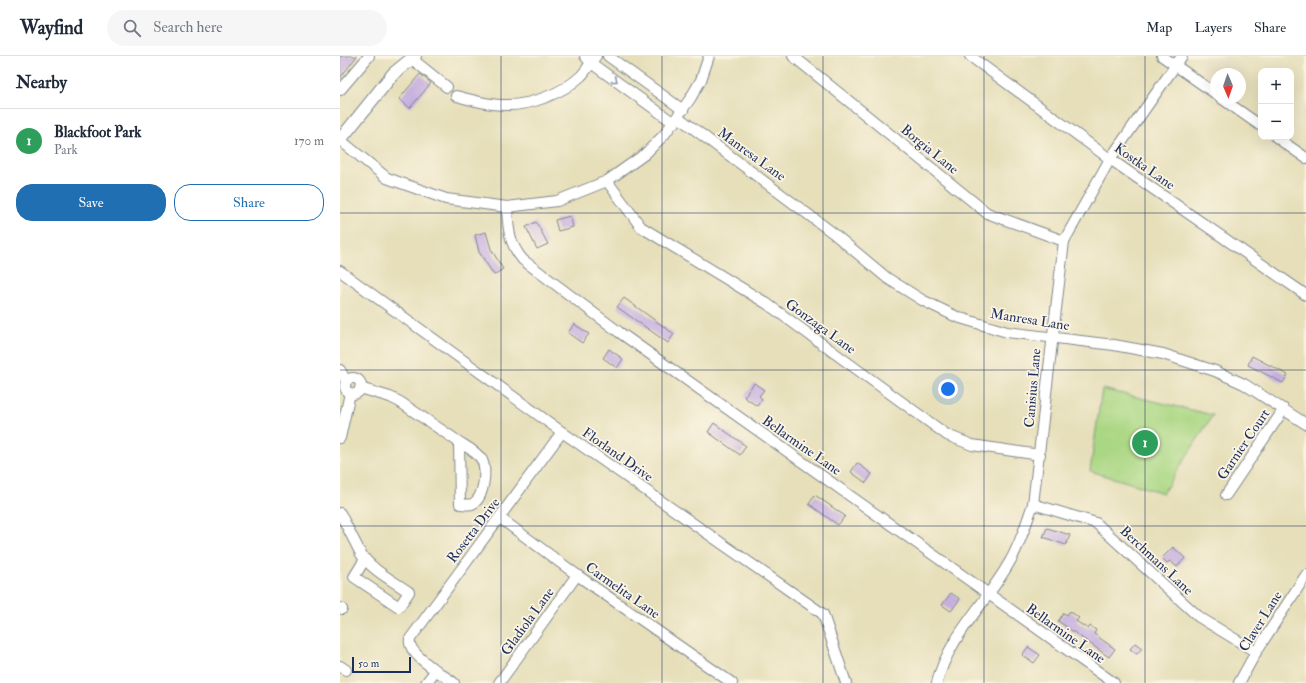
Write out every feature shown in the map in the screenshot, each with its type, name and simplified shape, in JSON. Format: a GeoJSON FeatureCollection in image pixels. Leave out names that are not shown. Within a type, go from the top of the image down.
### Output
{"type":"FeatureCollection","features":[{"type":"Feature","properties":{"kind":"main road"},"geometry":{"type":"LineString","coordinates":[[342,134],[393,74],[410,57]]}},
{"type":"Feature","properties":{"kind":"street"},"geometry":{"type":"LineString","coordinates":[[340,90],[369,56]]}},
{"type":"Feature","properties":{"kind":"street","name":"Manresa Lane"},"geometry":{"type":"LineString","coordinates":[[608,56],[678,117]]}},
{"type":"Feature","properties":{"kind":"street"},"geometry":{"type":"LineString","coordinates":[[342,134],[387,178],[446,199],[507,207],[557,201],[606,181],[645,154],[664,135],[678,117],[701,80],[709,56]]}},
{"type":"Feature","properties":{"kind":"street","name":"Borgia Lane"},"geometry":{"type":"LineString","coordinates":[[792,56],[987,213],[1064,241]]}},
{"type":"Feature","properties":{"kind":"street","name":"Kostka Lane"},"geometry":{"type":"LineString","coordinates":[[970,56],[1110,159],[1306,295]]}},
{"type":"Feature","properties":{"kind":"street"},"geometry":{"type":"LineString","coordinates":[[1162,56],[1210,90]]}},
{"type":"Feature","properties":{"kind":"street","name":"Canisius Lane"},"geometry":{"type":"LineString","coordinates":[[937,683],[946,656],[1010,563],[1023,533],[1033,504],[1040,455],[1051,338],[1064,241],[1110,159],[1182,56]]}},
{"type":"Feature","properties":{"kind":"street"},"geometry":{"type":"LineString","coordinates":[[410,57],[447,87]]}},
{"type":"Feature","properties":{"kind":"street"},"geometry":{"type":"LineString","coordinates":[[456,96],[481,103],[506,105],[531,101],[555,93],[581,76],[591,58]]}},
{"type":"Feature","properties":{"kind":"street","name":"Manresa Lane"},"geometry":{"type":"LineString","coordinates":[[591,58],[678,117],[821,224],[887,278],[922,300],[958,317],[982,326],[1007,332],[1114,345],[1163,354],[1215,371],[1244,384],[1306,424]]}},
{"type":"Feature","properties":{"kind":"street"},"geometry":{"type":"LineString","coordinates":[[1230,104],[1258,124]]}},
{"type":"Feature","properties":{"kind":"street"},"geometry":{"type":"LineString","coordinates":[[1280,140],[1306,158]]}},
{"type":"Feature","properties":{"kind":"street","name":"Gonzaga Lane"},"geometry":{"type":"LineString","coordinates":[[606,181],[641,227],[766,303],[947,435],[972,445],[1040,455]]}},
{"type":"Feature","properties":{"kind":"street","name":"Bellarmine Lane"},"geometry":{"type":"LineString","coordinates":[[507,207],[508,232],[515,251],[523,260],[625,336],[1114,683]]}},
{"type":"Feature","properties":{"kind":"street","name":"Florland Drive"},"geometry":{"type":"LineString","coordinates":[[340,271],[562,432],[824,614],[846,683]]}},
{"type":"Feature","properties":{"kind":"street"},"geometry":{"type":"LineString","coordinates":[[340,370],[346,381],[345,387],[350,393]]}},
{"type":"Feature","properties":{"kind":"street"},"geometry":{"type":"LineString","coordinates":[[346,381],[350,378],[358,379],[361,383],[360,388],[355,393],[350,393]]}},
{"type":"Feature","properties":{"kind":"street"},"geometry":{"type":"LineString","coordinates":[[360,388],[390,397],[400,402],[473,451],[482,460],[484,476],[482,492],[478,500],[471,504],[460,504],[459,442]]}},
{"type":"Feature","properties":{"kind":"street"},"geometry":{"type":"LineString","coordinates":[[340,438],[350,393]]}},
{"type":"Feature","properties":{"kind":"street","name":"Garnier Court"},"geometry":{"type":"LineString","coordinates":[[1226,495],[1284,409]]}},
{"type":"Feature","properties":{"kind":"street","name":"Rosetta Drive"},"geometry":{"type":"LineString","coordinates":[[436,670],[414,653],[409,646],[412,635],[500,518],[562,432]]}},
{"type":"Feature","properties":{"kind":"street","name":"Berchmans Lane"},"geometry":{"type":"LineString","coordinates":[[1033,504],[1096,523],[1198,617],[1256,652]]}},
{"type":"Feature","properties":{"kind":"street"},"geometry":{"type":"LineString","coordinates":[[340,513],[364,559],[369,565],[409,592],[399,607],[354,577],[364,559]]}},
{"type":"Feature","properties":{"kind":"street","name":"Carmelita Lane"},"geometry":{"type":"LineString","coordinates":[[500,518],[577,575],[732,683]]}},
{"type":"Feature","properties":{"kind":"street","name":"Gladiola Lane"},"geometry":{"type":"LineString","coordinates":[[499,683],[577,575]]}},
{"type":"Feature","properties":{"kind":"street","name":"Claver Lane"},"geometry":{"type":"LineString","coordinates":[[1239,683],[1256,652],[1306,575]]}},
{"type":"Feature","properties":{"kind":"street"},"geometry":{"type":"LineString","coordinates":[[426,683],[436,670],[454,683]]}},
{"type":"Feature","properties":{"kind":"green space"},"geometry":{"type":"Polygon","coordinates":[[[1102,389],[1213,415],[1163,493],[1090,471],[1102,389]]]}},
{"type":"Feature","properties":{"kind":"building"},"geometry":{"type":"Polygon","coordinates":[[[340,56],[357,56],[340,78],[340,56]]]}},
{"type":"Feature","properties":{"kind":"building"},"geometry":{"type":"Polygon","coordinates":[[[420,74],[431,83],[410,108],[399,99],[420,74]]]}},
{"type":"Feature","properties":{"kind":"building"},"geometry":{"type":"Polygon","coordinates":[[[570,216],[573,227],[558,231],[555,220],[570,216]]]}},
{"type":"Feature","properties":{"kind":"building"},"geometry":{"type":"Polygon","coordinates":[[[536,222],[548,244],[537,249],[526,227],[536,222]]]}},
{"type":"Feature","properties":{"kind":"building"},"geometry":{"type":"Polygon","coordinates":[[[486,232],[491,249],[503,269],[494,275],[479,252],[475,235],[486,232]]]}},
{"type":"Feature","properties":{"kind":"building"},"geometry":{"type":"Polygon","coordinates":[[[624,298],[674,334],[668,343],[617,307],[624,298]]]}},
{"type":"Feature","properties":{"kind":"building"},"geometry":{"type":"Polygon","coordinates":[[[574,324],[589,334],[582,343],[568,333],[574,324]]]}},
{"type":"Feature","properties":{"kind":"building"},"geometry":{"type":"Polygon","coordinates":[[[609,349],[623,359],[617,368],[603,358],[609,349]]]}},
{"type":"Feature","properties":{"kind":"building"},"geometry":{"type":"Polygon","coordinates":[[[1252,356],[1288,375],[1283,383],[1248,365],[1252,356]]]}},
{"type":"Feature","properties":{"kind":"building"},"geometry":{"type":"Polygon","coordinates":[[[754,383],[764,390],[759,396],[762,399],[757,406],[744,397],[754,383]]]}},
{"type":"Feature","properties":{"kind":"building"},"geometry":{"type":"Polygon","coordinates":[[[714,423],[746,446],[740,455],[708,432],[714,423]]]}},
{"type":"Feature","properties":{"kind":"building"},"geometry":{"type":"Polygon","coordinates":[[[857,463],[872,474],[866,483],[851,472],[857,463]]]}},
{"type":"Feature","properties":{"kind":"building"},"geometry":{"type":"Polygon","coordinates":[[[815,495],[845,516],[838,525],[809,504],[815,495]]]}},
{"type":"Feature","properties":{"kind":"building"},"geometry":{"type":"Polygon","coordinates":[[[1047,528],[1070,535],[1066,545],[1043,537],[1047,528]]]}},
{"type":"Feature","properties":{"kind":"building"},"geometry":{"type":"Polygon","coordinates":[[[1173,547],[1185,558],[1177,567],[1170,561],[1167,563],[1162,558],[1173,547]]]}},
{"type":"Feature","properties":{"kind":"building"},"geometry":{"type":"Polygon","coordinates":[[[951,593],[960,599],[951,611],[942,605],[951,593]]]}},
{"type":"Feature","properties":{"kind":"building"},"geometry":{"type":"Polygon","coordinates":[[[1070,611],[1079,618],[1076,621],[1088,629],[1090,626],[1096,630],[1094,634],[1115,649],[1109,657],[1058,621],[1064,613],[1067,615],[1070,611]]]}},
{"type":"Feature","properties":{"kind":"building"},"geometry":{"type":"Polygon","coordinates":[[[1135,643],[1142,648],[1137,654],[1130,649],[1135,643]]]}},
{"type":"Feature","properties":{"kind":"building"},"geometry":{"type":"Polygon","coordinates":[[[1028,647],[1040,655],[1034,663],[1022,655],[1028,647]]]}},
{"type":"Feature","properties":{"kind":"place","name":"Blackfoot Park"},"geometry":{"type":"Point","coordinates":[1145,443]}}]}
